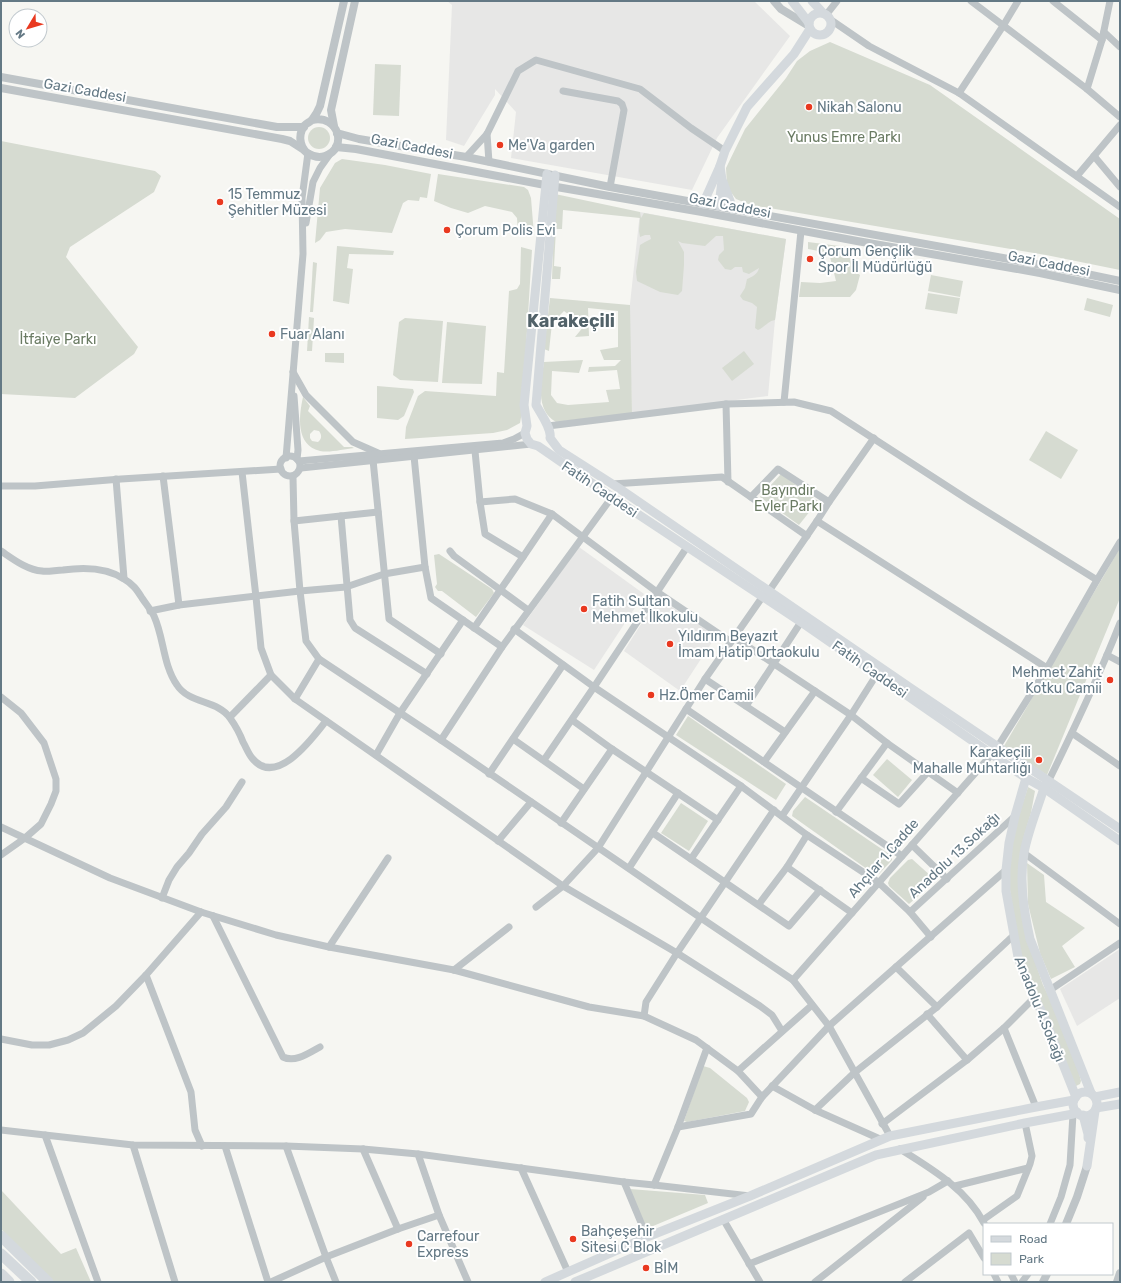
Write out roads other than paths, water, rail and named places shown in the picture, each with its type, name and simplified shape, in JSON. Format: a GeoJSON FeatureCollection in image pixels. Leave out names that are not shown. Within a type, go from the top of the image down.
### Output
{"type":"FeatureCollection","features":[{"type":"Feature","properties":{"kind":"highway"},"geometry":{"type":"LineString","coordinates":[[1,1236],[48,1282]]}},
{"type":"Feature","properties":{"kind":"highway"},"geometry":{"type":"LineString","coordinates":[[1,1254],[31,1282]]}},
{"type":"Feature","properties":{"kind":"highway"},"geometry":{"type":"LineString","coordinates":[[1,1274],[9,1282]]}},
{"type":"Feature","properties":{"kind":"main road"},"geometry":{"type":"LineString","coordinates":[[792,1],[810,26],[812,32],[818,35],[825,35],[832,27],[827,16],[812,1]]}},
{"type":"Feature","properties":{"kind":"main road"},"geometry":{"type":"LineString","coordinates":[[794,54],[810,26],[810,19],[816,14],[827,16]]}},
{"type":"Feature","properties":{"kind":"main road"},"geometry":{"type":"LineString","coordinates":[[702,208],[725,151],[747,107],[794,54],[818,35]]}},
{"type":"Feature","properties":{"kind":"main road"},"geometry":{"type":"LineString","coordinates":[[720,166],[722,180],[733,208]]}},
{"type":"Feature","properties":{"kind":"main road","name":"Fatih Caddesi"},"geometry":{"type":"LineString","coordinates":[[551,174],[524,405],[527,440],[687,547],[766,594],[998,746],[1120,841]]}},
{"type":"Feature","properties":{"kind":"main road"},"geometry":{"type":"LineString","coordinates":[[718,211],[722,180]]}},
{"type":"Feature","properties":{"kind":"main road","name":"Fatih Caddesi"},"geometry":{"type":"LineString","coordinates":[[549,186],[536,405],[547,424],[551,434],[550,438],[559,450],[612,484],[766,594],[801,622],[1026,778],[1046,784],[1120,829]]}},
{"type":"Feature","properties":{"kind":"main road"},"geometry":{"type":"LineString","coordinates":[[526,430],[532,422],[538,420],[547,424]]}},
{"type":"Feature","properties":{"kind":"main road"},"geometry":{"type":"LineString","coordinates":[[534,445],[544,445],[550,438]]}},
{"type":"Feature","properties":{"kind":"main road"},"geometry":{"type":"LineString","coordinates":[[992,754],[998,746]]}},
{"type":"Feature","properties":{"kind":"main road","name":"Anadolu 4.Sokağı"},"geometry":{"type":"LineString","coordinates":[[1026,778],[1009,842],[1006,870],[1006,891],[1013,936],[1022,971],[1045,1019],[1075,1099]]}},
{"type":"Feature","properties":{"kind":"main road","name":"Anadolu 4.Sokağı"},"geometry":{"type":"LineString","coordinates":[[1046,784],[1031,827],[1024,853],[1022,896],[1025,917],[1030,939],[1093,1095]]}},
{"type":"Feature","properties":{"kind":"main road"},"geometry":{"type":"LineString","coordinates":[[1087,1166],[1088,1134],[1074,1107],[1075,1099],[1078,1094],[1084,1092],[1093,1095],[1120,1092]]}},
{"type":"Feature","properties":{"kind":"main road"},"geometry":{"type":"LineString","coordinates":[[1087,1166],[1096,1100],[1093,1095]]}},
{"type":"Feature","properties":{"kind":"main road"},"geometry":{"type":"LineString","coordinates":[[544,1282],[647,1237],[750,1196],[890,1136],[1075,1099]]}},
{"type":"Feature","properties":{"kind":"main road"},"geometry":{"type":"LineString","coordinates":[[575,1282],[876,1154],[1025,1123],[1078,1114],[1089,1115],[1095,1109],[1120,1104]]}},
{"type":"Feature","properties":{"kind":"street"},"geometry":{"type":"LineString","coordinates":[[330,154],[319,157],[313,156],[306,151],[300,140],[300,135],[304,127],[312,120],[320,106],[344,1]]}},
{"type":"Feature","properties":{"kind":"street"},"geometry":{"type":"LineString","coordinates":[[302,241],[313,182],[320,168],[336,147],[338,142],[331,110],[355,1]]}},
{"type":"Feature","properties":{"kind":"street"},"geometry":{"type":"LineString","coordinates":[[774,1],[781,9],[810,26]]}},
{"type":"Feature","properties":{"kind":"street"},"geometry":{"type":"LineString","coordinates":[[837,1],[827,16],[869,46],[959,93],[1120,207]]}},
{"type":"Feature","properties":{"kind":"street"},"geometry":{"type":"LineString","coordinates":[[972,1],[1087,89],[1120,117]]}},
{"type":"Feature","properties":{"kind":"street"},"geometry":{"type":"LineString","coordinates":[[959,93],[1018,1]]}},
{"type":"Feature","properties":{"kind":"street"},"geometry":{"type":"LineString","coordinates":[[1053,1],[1120,47]]}},
{"type":"Feature","properties":{"kind":"street"},"geometry":{"type":"LineString","coordinates":[[1087,89],[1103,36],[1110,1]]}},
{"type":"Feature","properties":{"kind":"street"},"geometry":{"type":"LineString","coordinates":[[466,157],[488,134],[518,71],[536,60],[640,90],[725,151]]}},
{"type":"Feature","properties":{"kind":"street","name":"Gazi Caddesi"},"geometry":{"type":"LineString","coordinates":[[1,77],[278,127],[304,127]]}},
{"type":"Feature","properties":{"kind":"street","name":"Gazi Caddesi"},"geometry":{"type":"LineString","coordinates":[[1,88],[282,139],[290,141],[306,151]]}},
{"type":"Feature","properties":{"kind":"street"},"geometry":{"type":"LineString","coordinates":[[563,91],[618,101],[624,108],[610,187]]}},
{"type":"Feature","properties":{"kind":"street"},"geometry":{"type":"LineString","coordinates":[[312,120],[323,119],[329,122],[336,129]]}},
{"type":"Feature","properties":{"kind":"street"},"geometry":{"type":"LineString","coordinates":[[1077,176],[1120,125]]}},
{"type":"Feature","properties":{"kind":"street","name":"Gazi Caddesi"},"geometry":{"type":"LineString","coordinates":[[336,129],[359,139],[466,157],[551,174],[801,231],[1040,273],[1120,290]]}},
{"type":"Feature","properties":{"kind":"street"},"geometry":{"type":"LineString","coordinates":[[488,134],[489,162]]}},
{"type":"Feature","properties":{"kind":"street","name":"Gazi Caddesi"},"geometry":{"type":"LineString","coordinates":[[336,147],[356,148],[549,186],[702,208]]}},
{"type":"Feature","properties":{"kind":"street"},"geometry":{"type":"LineString","coordinates":[[286,458],[303,254],[302,198],[306,151]]}},
{"type":"Feature","properties":{"kind":"street"},"geometry":{"type":"LineString","coordinates":[[1094,156],[1120,187]]}},
{"type":"Feature","properties":{"kind":"street","name":"Gazi Caddesi"},"geometry":{"type":"LineString","coordinates":[[718,211],[733,208],[1054,267],[1120,281]]}},
{"type":"Feature","properties":{"kind":"street"},"geometry":{"type":"LineString","coordinates":[[784,402],[801,231]]}},
{"type":"Feature","properties":{"kind":"street"},"geometry":{"type":"LineString","coordinates":[[293,372],[306,395],[353,442],[379,454]]}},
{"type":"Feature","properties":{"kind":"street"},"geometry":{"type":"LineString","coordinates":[[293,372],[299,463],[298,473],[292,477],[286,476],[281,472],[280,465],[283,459],[288,456],[294,457],[299,463]]}},
{"type":"Feature","properties":{"kind":"street"},"geometry":{"type":"LineString","coordinates":[[547,424],[726,404],[794,402],[831,411],[976,505],[1097,580]]}},
{"type":"Feature","properties":{"kind":"street"},"geometry":{"type":"LineString","coordinates":[[726,404],[728,482]]}},
{"type":"Feature","properties":{"kind":"street"},"geometry":{"type":"LineString","coordinates":[[299,463],[503,442],[514,439],[526,430]]}},
{"type":"Feature","properties":{"kind":"street"},"geometry":{"type":"LineString","coordinates":[[536,907],[563,886],[598,848],[705,679],[818,521],[828,502],[874,438]]}},
{"type":"Feature","properties":{"kind":"street"},"geometry":{"type":"LineString","coordinates":[[299,463],[373,460],[534,445]]}},
{"type":"Feature","properties":{"kind":"street"},"geometry":{"type":"LineString","coordinates":[[475,451],[485,534],[523,557]]}},
{"type":"Feature","properties":{"kind":"street"},"geometry":{"type":"LineString","coordinates":[[414,456],[425,567],[431,598],[502,647]]}},
{"type":"Feature","properties":{"kind":"street"},"geometry":{"type":"LineString","coordinates":[[373,460],[389,619],[441,654]]}},
{"type":"Feature","properties":{"kind":"street"},"geometry":{"type":"LineString","coordinates":[[1,486],[35,486],[116,479],[281,469]]}},
{"type":"Feature","properties":{"kind":"street"},"geometry":{"type":"LineString","coordinates":[[751,497],[778,470],[828,502]]}},
{"type":"Feature","properties":{"kind":"street"},"geometry":{"type":"LineString","coordinates":[[242,472],[261,648],[271,675],[295,699],[563,886],[677,953],[760,1006],[772,1015],[782,1031]]}},
{"type":"Feature","properties":{"kind":"street"},"geometry":{"type":"LineString","coordinates":[[163,476],[179,605]]}},
{"type":"Feature","properties":{"kind":"street"},"geometry":{"type":"LineString","coordinates":[[292,477],[294,521],[306,641],[319,659],[441,740],[793,980],[829,1026],[890,1136]]}},
{"type":"Feature","properties":{"kind":"street"},"geometry":{"type":"LineString","coordinates":[[612,484],[722,477],[807,536]]}},
{"type":"Feature","properties":{"kind":"street"},"geometry":{"type":"LineString","coordinates":[[116,479],[124,578]]}},
{"type":"Feature","properties":{"kind":"street"},"geometry":{"type":"LineString","coordinates":[[441,740],[528,610],[584,537],[612,497]]}},
{"type":"Feature","properties":{"kind":"street"},"geometry":{"type":"LineString","coordinates":[[480,502],[515,500],[552,514],[657,592],[733,640],[774,663],[851,715],[887,743],[958,793]]}},
{"type":"Feature","properties":{"kind":"street"},"geometry":{"type":"LineString","coordinates":[[294,521],[378,512]]}},
{"type":"Feature","properties":{"kind":"street"},"geometry":{"type":"LineString","coordinates":[[474,628],[552,514]]}},
{"type":"Feature","properties":{"kind":"street"},"geometry":{"type":"LineString","coordinates":[[341,516],[350,620],[355,628],[427,674]]}},
{"type":"Feature","properties":{"kind":"street"},"geometry":{"type":"LineString","coordinates":[[818,521],[1047,668]]}},
{"type":"Feature","properties":{"kind":"street"},"geometry":{"type":"LineString","coordinates":[[998,746],[1047,668],[1120,542]]}},
{"type":"Feature","properties":{"kind":"street"},"geometry":{"type":"LineString","coordinates":[[544,760],[687,547]]}},
{"type":"Feature","properties":{"kind":"street"},"geometry":{"type":"LineString","coordinates":[[1,551],[20,563],[42,572],[78,568],[95,569],[108,571],[124,578],[136,588],[154,616],[167,664],[177,686],[199,701],[224,711],[230,717],[248,754],[261,766],[270,768],[278,766],[297,755],[326,721]]}},
{"type":"Feature","properties":{"kind":"street"},"geometry":{"type":"LineString","coordinates":[[450,551],[454,556],[528,610]]}},
{"type":"Feature","properties":{"kind":"street"},"geometry":{"type":"LineString","coordinates":[[150,611],[179,605],[346,587],[384,574],[425,567]]}},
{"type":"Feature","properties":{"kind":"street"},"geometry":{"type":"LineString","coordinates":[[376,755],[400,713],[463,620]]}},
{"type":"Feature","properties":{"kind":"street"},"geometry":{"type":"LineString","coordinates":[[746,706],[801,622]]}},
{"type":"Feature","properties":{"kind":"street"},"geometry":{"type":"LineString","coordinates":[[1046,784],[1072,733],[1120,623]]}},
{"type":"Feature","properties":{"kind":"street"},"geometry":{"type":"LineString","coordinates":[[514,630],[594,687],[740,786],[807,835],[878,882],[910,912],[931,936]]}},
{"type":"Feature","properties":{"kind":"street"},"geometry":{"type":"LineString","coordinates":[[1107,655],[1120,662]]}},
{"type":"Feature","properties":{"kind":"street"},"geometry":{"type":"LineString","coordinates":[[295,699],[319,659]]}},
{"type":"Feature","properties":{"kind":"street"},"geometry":{"type":"LineString","coordinates":[[489,774],[563,665]]}},
{"type":"Feature","properties":{"kind":"street"},"geometry":{"type":"LineString","coordinates":[[782,816],[877,674]]}},
{"type":"Feature","properties":{"kind":"street"},"geometry":{"type":"LineString","coordinates":[[230,717],[271,675]]}},
{"type":"Feature","properties":{"kind":"street"},"geometry":{"type":"LineString","coordinates":[[705,679],[785,732]]}},
{"type":"Feature","properties":{"kind":"street"},"geometry":{"type":"LineString","coordinates":[[764,762],[815,691]]}},
{"type":"Feature","properties":{"kind":"street"},"geometry":{"type":"LineString","coordinates":[[1,697],[21,713],[44,743],[56,779],[56,791],[41,824],[25,838],[1,855]]}},
{"type":"Feature","properties":{"kind":"street"},"geometry":{"type":"LineString","coordinates":[[686,709],[902,856]]}},
{"type":"Feature","properties":{"kind":"street"},"geometry":{"type":"LineString","coordinates":[[572,720],[612,749],[718,820]]}},
{"type":"Feature","properties":{"kind":"street"},"geometry":{"type":"LineString","coordinates":[[1072,733],[1120,766]]}},
{"type":"Feature","properties":{"kind":"street"},"geometry":{"type":"LineString","coordinates":[[513,739],[584,789]]}},
{"type":"Feature","properties":{"kind":"street"},"geometry":{"type":"LineString","coordinates":[[836,812],[887,743]]}},
{"type":"Feature","properties":{"kind":"street"},"geometry":{"type":"LineString","coordinates":[[561,823],[612,749]]}},
{"type":"Feature","properties":{"kind":"street","name":"Ahçılar 1.Cadde"},"geometry":{"type":"LineString","coordinates":[[793,980],[992,754]]}},
{"type":"Feature","properties":{"kind":"street"},"geometry":{"type":"LineString","coordinates":[[861,778],[899,804],[928,772]]}},
{"type":"Feature","properties":{"kind":"street"},"geometry":{"type":"LineString","coordinates":[[162,898],[169,880],[177,867],[202,834],[226,807],[242,782]]}},
{"type":"Feature","properties":{"kind":"street"},"geometry":{"type":"LineString","coordinates":[[691,859],[740,786]]}},
{"type":"Feature","properties":{"kind":"street"},"geometry":{"type":"LineString","coordinates":[[629,868],[678,793]]}},
{"type":"Feature","properties":{"kind":"street"},"geometry":{"type":"LineString","coordinates":[[498,841],[531,802]]}},
{"type":"Feature","properties":{"kind":"street"},"geometry":{"type":"LineString","coordinates":[[644,1016],[646,1002],[677,953],[774,810]]}},
{"type":"Feature","properties":{"kind":"street","name":"Anadolu 13.Sokağı"},"geometry":{"type":"LineString","coordinates":[[910,912],[1015,816]]}},
{"type":"Feature","properties":{"kind":"street"},"geometry":{"type":"LineString","coordinates":[[1,827],[110,878],[201,912],[276,935],[454,970],[590,1007],[644,1016],[696,1040],[738,1071],[762,1097]]}},
{"type":"Feature","properties":{"kind":"street"},"geometry":{"type":"LineString","coordinates":[[653,832],[789,926],[820,890]]}},
{"type":"Feature","properties":{"kind":"street"},"geometry":{"type":"LineString","coordinates":[[759,904],[787,867],[807,835]]}},
{"type":"Feature","properties":{"kind":"street"},"geometry":{"type":"LineString","coordinates":[[912,845],[947,879]]}},
{"type":"Feature","properties":{"kind":"street"},"geometry":{"type":"LineString","coordinates":[[1024,853],[1120,924]]}},
{"type":"Feature","properties":{"kind":"street"},"geometry":{"type":"LineString","coordinates":[[329,946],[388,858]]}},
{"type":"Feature","properties":{"kind":"street"},"geometry":{"type":"LineString","coordinates":[[787,867],[852,913]]}},
{"type":"Feature","properties":{"kind":"street"},"geometry":{"type":"LineString","coordinates":[[678,1127],[751,1114],[762,1097],[829,1026],[1006,870]]}},
{"type":"Feature","properties":{"kind":"street"},"geometry":{"type":"LineString","coordinates":[[1,1039],[32,1046],[49,1045],[68,1040],[83,1033],[116,1006],[146,976],[201,912]]}},
{"type":"Feature","properties":{"kind":"street"},"geometry":{"type":"LineString","coordinates":[[213,916],[283,1057],[288,1059],[297,1058],[320,1047]]}},
{"type":"Feature","properties":{"kind":"street"},"geometry":{"type":"LineString","coordinates":[[454,970],[509,928]]}},
{"type":"Feature","properties":{"kind":"street"},"geometry":{"type":"LineString","coordinates":[[814,1110],[854,1073],[937,1007],[1013,936]]}},
{"type":"Feature","properties":{"kind":"street"},"geometry":{"type":"LineString","coordinates":[[1050,990],[1120,942]]}},
{"type":"Feature","properties":{"kind":"street"},"geometry":{"type":"LineString","coordinates":[[896,967],[937,1007]]}},
{"type":"Feature","properties":{"kind":"street"},"geometry":{"type":"LineString","coordinates":[[146,976],[191,1092],[195,1130],[202,1146]]}},
{"type":"Feature","properties":{"kind":"street"},"geometry":{"type":"LineString","coordinates":[[882,1124],[967,1060],[1004,1028],[1034,998]]}},
{"type":"Feature","properties":{"kind":"street"},"geometry":{"type":"LineString","coordinates":[[738,1071],[812,1005]]}},
{"type":"Feature","properties":{"kind":"street"},"geometry":{"type":"LineString","coordinates":[[927,1014],[967,1060]]}},
{"type":"Feature","properties":{"kind":"street"},"geometry":{"type":"LineString","coordinates":[[1004,1028],[1036,1106]]}},
{"type":"Feature","properties":{"kind":"street"},"geometry":{"type":"LineString","coordinates":[[654,1185],[678,1127],[707,1048]]}},
{"type":"Feature","properties":{"kind":"street"},"geometry":{"type":"LineString","coordinates":[[772,1086],[814,1110],[880,1140]]}},
{"type":"Feature","properties":{"kind":"street"},"geometry":{"type":"LineString","coordinates":[[1050,1223],[1061,1197],[1070,1165],[1078,1114]]}},
{"type":"Feature","properties":{"kind":"street"},"geometry":{"type":"LineString","coordinates":[[900,1149],[932,1168],[955,1186],[976,1210],[984,1222],[1017,1196],[1032,1156],[1025,1123]]}},
{"type":"Feature","properties":{"kind":"street"},"geometry":{"type":"LineString","coordinates":[[1,1130],[133,1145],[286,1146],[363,1149],[418,1154],[624,1182],[750,1196]]}},
{"type":"Feature","properties":{"kind":"street"},"geometry":{"type":"LineString","coordinates":[[45,1135],[98,1282]]}},
{"type":"Feature","properties":{"kind":"street"},"geometry":{"type":"LineString","coordinates":[[133,1145],[175,1282]]}},
{"type":"Feature","properties":{"kind":"street"},"geometry":{"type":"LineString","coordinates":[[225,1146],[268,1282]]}},
{"type":"Feature","properties":{"kind":"street"},"geometry":{"type":"LineString","coordinates":[[286,1146],[336,1282]]}},
{"type":"Feature","properties":{"kind":"street"},"geometry":{"type":"LineString","coordinates":[[363,1149],[398,1229]]}},
{"type":"Feature","properties":{"kind":"street"},"geometry":{"type":"LineString","coordinates":[[418,1154],[439,1214],[468,1282]]}},
{"type":"Feature","properties":{"kind":"street"},"geometry":{"type":"LineString","coordinates":[[1066,1223],[1087,1166]]}},
{"type":"Feature","properties":{"kind":"street"},"geometry":{"type":"LineString","coordinates":[[521,1168],[568,1272]]}},
{"type":"Feature","properties":{"kind":"street"},"geometry":{"type":"LineString","coordinates":[[955,1186],[1028,1168]]}},
{"type":"Feature","properties":{"kind":"street"},"geometry":{"type":"LineString","coordinates":[[815,1282],[929,1192],[948,1181]]}},
{"type":"Feature","properties":{"kind":"street"},"geometry":{"type":"LineString","coordinates":[[624,1182],[647,1237]]}},
{"type":"Feature","properties":{"kind":"street"},"geometry":{"type":"LineString","coordinates":[[749,1264],[929,1192]]}},
{"type":"Feature","properties":{"kind":"street"},"geometry":{"type":"LineString","coordinates":[[271,1282],[326,1257],[439,1214]]}},
{"type":"Feature","properties":{"kind":"street"},"geometry":{"type":"LineString","coordinates":[[723,1220],[760,1282]]}},
{"type":"Feature","properties":{"kind":"street"},"geometry":{"type":"LineString","coordinates":[[905,1282],[969,1233],[983,1256]]}},
{"type":"Feature","properties":{"kind":"street"},"geometry":{"type":"LineString","coordinates":[[1117,1282],[1120,1273]]}},
{"type":"Feature","properties":{"kind":"place","name":"Nikah Salonu"},"geometry":{"type":"Point","coordinates":[809,107]}},
{"type":"Feature","properties":{"kind":"place","name":"Me'Va garden"},"geometry":{"type":"Point","coordinates":[500,145]}},
{"type":"Feature","properties":{"kind":"place","name":"15 Temmuz Şehitler Müzesi"},"geometry":{"type":"Point","coordinates":[220,202]}},
{"type":"Feature","properties":{"kind":"place","name":"Çorum Polis Evi"},"geometry":{"type":"Point","coordinates":[447,230]}},
{"type":"Feature","properties":{"kind":"place","name":"Çorum Gençlik Spor İl Müdürlüğü"},"geometry":{"type":"Point","coordinates":[810,259]}},
{"type":"Feature","properties":{"kind":"place","name":"Fuar Alanı"},"geometry":{"type":"Point","coordinates":[272,334]}},
{"type":"Feature","properties":{"kind":"place","name":"Fatih Sultan Mehmet İlkokulu"},"geometry":{"type":"Point","coordinates":[584,609]}},
{"type":"Feature","properties":{"kind":"place","name":"Yıldırım Beyazıt İmam Hatip Ortaokulu"},"geometry":{"type":"Point","coordinates":[670,644]}},
{"type":"Feature","properties":{"kind":"place","name":"Mehmet Zahit Kotku Camii"},"geometry":{"type":"Point","coordinates":[1110,680]}},
{"type":"Feature","properties":{"kind":"place","name":"Hz.Ömer Camii"},"geometry":{"type":"Point","coordinates":[651,695]}},
{"type":"Feature","properties":{"kind":"place","name":"Karakeçili Mahalle Muhtarlığı"},"geometry":{"type":"Point","coordinates":[1039,760]}},
{"type":"Feature","properties":{"kind":"place","name":"Bahçeşehir Sitesi C Blok"},"geometry":{"type":"Point","coordinates":[573,1239]}},
{"type":"Feature","properties":{"kind":"place","name":"Carrefour Express"},"geometry":{"type":"Point","coordinates":[409,1244]}},
{"type":"Feature","properties":{"kind":"place","name":"BİM"},"geometry":{"type":"Point","coordinates":[646,1268]}},
{"type":"Feature","properties":{"kind":"district","name":"Karakeçili"},"geometry":{"type":"Point","coordinates":[571,321]}},
{"type":"Feature","properties":{"kind":"park label","name":"Yunus Emre Parkı"},"geometry":{"type":"Point","coordinates":[844,137]}},
{"type":"Feature","properties":{"kind":"park label","name":"İtfaiye Parkı"},"geometry":{"type":"Point","coordinates":[58,339]}},
{"type":"Feature","properties":{"kind":"park label","name":"Bayındır Evler Parkı"},"geometry":{"type":"Point","coordinates":[788,498]}}]}
